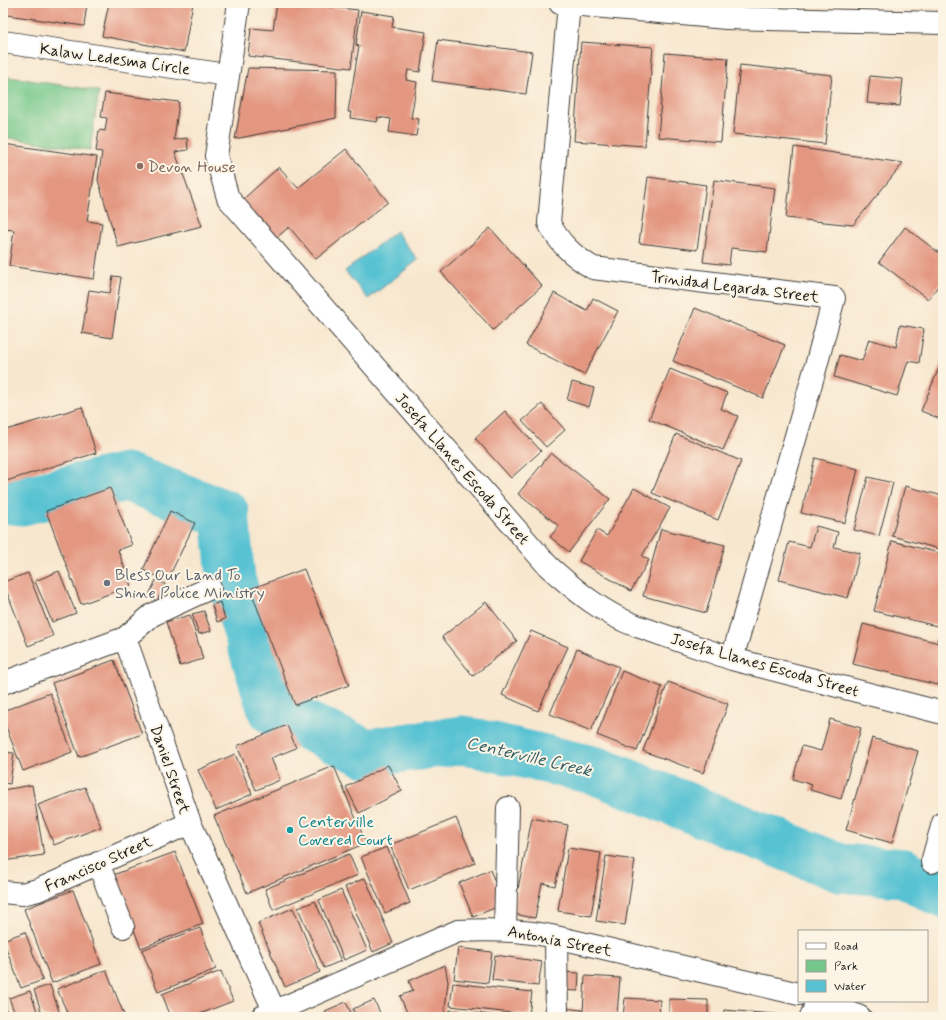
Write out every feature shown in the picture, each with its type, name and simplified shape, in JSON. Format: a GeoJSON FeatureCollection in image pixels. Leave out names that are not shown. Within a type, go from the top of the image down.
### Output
{"type":"FeatureCollection","features":[{"type":"Feature","properties":{"kind":"street","name":"Josefa Llanes Escoda Street"},"geometry":{"type":"LineString","coordinates":[[239,3],[227,74],[216,156],[228,198],[548,566],[577,593],[624,622],[732,658],[943,713]]}},
{"type":"Feature","properties":{"kind":"street"},"geometry":{"type":"LineString","coordinates":[[564,4],[726,18],[943,23]]}},
{"type":"Feature","properties":{"kind":"street","name":"Trinidad Legarda Street"},"geometry":{"type":"LineString","coordinates":[[564,4],[549,222],[556,236],[574,256],[593,268],[834,298],[814,373],[732,658]]}},
{"type":"Feature","properties":{"kind":"street","name":"Kalaw Ledesma Circle"},"geometry":{"type":"LineString","coordinates":[[3,42],[227,74]]}},
{"type":"Feature","properties":{"kind":"street"},"geometry":{"type":"LineString","coordinates":[[3,683],[125,638],[152,616],[210,588]]}},
{"type":"Feature","properties":{"kind":"street","name":"Daniel Street"},"geometry":{"type":"LineString","coordinates":[[125,638],[190,823],[271,1015]]}},
{"type":"Feature","properties":{"kind":"street"},"geometry":{"type":"LineString","coordinates":[[505,929],[508,808]]}},
{"type":"Feature","properties":{"kind":"street"},"geometry":{"type":"LineString","coordinates":[[932,862],[943,822]]}},
{"type":"Feature","properties":{"kind":"street","name":"Francisco Street"},"geometry":{"type":"LineString","coordinates":[[3,892],[22,894],[38,890],[190,823]]}},
{"type":"Feature","properties":{"kind":"street"},"geometry":{"type":"LineString","coordinates":[[98,864],[124,927]]}},
{"type":"Feature","properties":{"kind":"street","name":"Antonia Street"},"geometry":{"type":"LineString","coordinates":[[271,1015],[458,931],[505,929],[556,937],[798,994]]}},
{"type":"Feature","properties":{"kind":"street"},"geometry":{"type":"LineString","coordinates":[[556,937],[557,1017]]}},
{"type":"Feature","properties":{"kind":"street"},"geometry":{"type":"LineString","coordinates":[[811,1017],[817,1002]]}},
{"type":"Feature","properties":{"kind":"street"},"geometry":{"type":"LineString","coordinates":[[825,1002],[860,1017]]}},
{"type":"Feature","properties":{"kind":"green space"},"geometry":{"type":"Polygon","coordinates":[[[3,76],[99,91],[90,150],[3,137],[3,76]]]}},
{"type":"Feature","properties":{"kind":"water"},"geometry":{"type":"Polygon","coordinates":[[[396,231],[418,260],[368,299],[345,271],[396,231]]]}},
{"type":"Feature","properties":{"kind":"building"},"geometry":{"type":"Polygon","coordinates":[[[8,3],[87,3],[84,26],[7,15],[8,3]]]}},
{"type":"Feature","properties":{"kind":"building"},"geometry":{"type":"Polygon","coordinates":[[[109,3],[193,3],[184,52],[102,36],[109,3]]]}},
{"type":"Feature","properties":{"kind":"building"},"geometry":{"type":"Polygon","coordinates":[[[277,3],[296,3],[358,10],[351,68],[248,56],[251,28],[273,30],[277,3]]]}},
{"type":"Feature","properties":{"kind":"building"},"geometry":{"type":"Polygon","coordinates":[[[361,11],[394,16],[392,27],[426,32],[420,72],[408,70],[406,80],[417,82],[411,118],[419,119],[416,136],[389,132],[391,119],[378,117],[377,122],[350,118],[351,112],[348,112],[359,46],[356,45],[361,11]]]}},
{"type":"Feature","properties":{"kind":"building"},"geometry":{"type":"Polygon","coordinates":[[[438,40],[532,52],[526,94],[432,81],[438,40]]]}},
{"type":"Feature","properties":{"kind":"building"},"geometry":{"type":"Polygon","coordinates":[[[581,42],[653,47],[645,146],[574,141],[581,42]]]}},
{"type":"Feature","properties":{"kind":"building"},"geometry":{"type":"Polygon","coordinates":[[[665,53],[728,58],[721,142],[658,137],[665,53]]]}},
{"type":"Feature","properties":{"kind":"building"},"geometry":{"type":"Polygon","coordinates":[[[740,65],[832,75],[825,144],[733,134],[740,65]]]}},
{"type":"Feature","properties":{"kind":"building"},"geometry":{"type":"Polygon","coordinates":[[[248,68],[337,70],[336,118],[235,139],[248,68]]]}},
{"type":"Feature","properties":{"kind":"building"},"geometry":{"type":"Polygon","coordinates":[[[870,76],[903,79],[900,106],[867,103],[870,76]]]}},
{"type":"Feature","properties":{"kind":"building","name":"Devon House"},"geometry":{"type":"Polygon","coordinates":[[[105,93],[179,102],[174,140],[187,138],[188,150],[175,152],[202,226],[118,247],[98,180],[102,152],[96,151],[99,130],[105,131],[107,118],[101,117],[105,93]]]}},
{"type":"Feature","properties":{"kind":"building"},"geometry":{"type":"Polygon","coordinates":[[[3,144],[97,157],[87,221],[102,223],[94,279],[9,266],[14,230],[3,229],[6,203],[3,203],[3,144]]]}},
{"type":"Feature","properties":{"kind":"building"},"geometry":{"type":"Polygon","coordinates":[[[794,147],[903,163],[853,225],[786,218],[794,147]]]}},
{"type":"Feature","properties":{"kind":"building"},"geometry":{"type":"Polygon","coordinates":[[[346,149],[388,202],[316,259],[289,227],[276,238],[241,201],[279,167],[298,188],[346,149]]]}},
{"type":"Feature","properties":{"kind":"building"},"geometry":{"type":"Polygon","coordinates":[[[648,177],[706,185],[697,250],[639,243],[648,177]]]}},
{"type":"Feature","properties":{"kind":"building"},"geometry":{"type":"Polygon","coordinates":[[[714,180],[775,188],[767,252],[731,248],[729,265],[703,262],[714,180]]]}},
{"type":"Feature","properties":{"kind":"building"},"geometry":{"type":"Polygon","coordinates":[[[905,227],[943,256],[943,280],[928,299],[879,262],[905,227]]]}},
{"type":"Feature","properties":{"kind":"building"},"geometry":{"type":"Polygon","coordinates":[[[490,228],[542,286],[493,330],[441,272],[490,228]]]}},
{"type":"Feature","properties":{"kind":"building"},"geometry":{"type":"Polygon","coordinates":[[[113,276],[121,277],[112,338],[82,333],[89,290],[110,293],[113,276]]]}},
{"type":"Feature","properties":{"kind":"building"},"geometry":{"type":"Polygon","coordinates":[[[554,293],[587,311],[593,298],[618,311],[584,375],[526,345],[554,293]]]}},
{"type":"Feature","properties":{"kind":"building"},"geometry":{"type":"Polygon","coordinates":[[[695,308],[785,345],[763,398],[673,361],[695,308]]]}},
{"type":"Feature","properties":{"kind":"building"},"geometry":{"type":"Polygon","coordinates":[[[900,325],[924,329],[919,363],[908,361],[897,396],[834,377],[840,355],[862,361],[869,339],[896,347],[900,325]]]}},
{"type":"Feature","properties":{"kind":"building"},"geometry":{"type":"Polygon","coordinates":[[[943,358],[943,420],[921,411],[943,358]]]}},
{"type":"Feature","properties":{"kind":"building"},"geometry":{"type":"Polygon","coordinates":[[[670,369],[727,393],[721,409],[738,416],[723,450],[649,419],[670,369]]]}},
{"type":"Feature","properties":{"kind":"building"},"geometry":{"type":"Polygon","coordinates":[[[572,382],[594,388],[589,407],[567,400],[572,382]]]}},
{"type":"Feature","properties":{"kind":"building"},"geometry":{"type":"Polygon","coordinates":[[[542,404],[565,430],[546,447],[522,421],[542,404]]]}},
{"type":"Feature","properties":{"kind":"building"},"geometry":{"type":"Polygon","coordinates":[[[82,407],[96,453],[3,482],[3,431],[82,407]]]}},
{"type":"Feature","properties":{"kind":"building"},"geometry":{"type":"Polygon","coordinates":[[[505,411],[541,451],[511,478],[475,438],[505,411]]]}},
{"type":"Feature","properties":{"kind":"building"},"geometry":{"type":"Polygon","coordinates":[[[676,434],[741,461],[718,520],[652,493],[676,434]]]}},
{"type":"Feature","properties":{"kind":"building"},"geometry":{"type":"Polygon","coordinates":[[[551,453],[610,499],[569,552],[550,537],[559,526],[518,494],[551,453]]]}},
{"type":"Feature","properties":{"kind":"building"},"geometry":{"type":"Polygon","coordinates":[[[815,458],[858,469],[845,523],[801,513],[815,458]]]}},
{"type":"Feature","properties":{"kind":"building"},"geometry":{"type":"Polygon","coordinates":[[[868,477],[893,483],[879,536],[854,530],[868,477]]]}},
{"type":"Feature","properties":{"kind":"building"},"geometry":{"type":"Polygon","coordinates":[[[905,486],[943,496],[943,550],[892,536],[905,486]]]}},
{"type":"Feature","properties":{"kind":"building"},"geometry":{"type":"Polygon","coordinates":[[[110,488],[132,545],[118,550],[131,586],[81,604],[46,511],[110,488]]]}},
{"type":"Feature","properties":{"kind":"building"},"geometry":{"type":"Polygon","coordinates":[[[634,488],[670,508],[642,556],[649,560],[631,591],[579,561],[597,530],[607,536],[634,488]]]}},
{"type":"Feature","properties":{"kind":"building"},"geometry":{"type":"Polygon","coordinates":[[[170,511],[195,523],[167,581],[143,570],[170,511]]]}},
{"type":"Feature","properties":{"kind":"building"},"geometry":{"type":"Polygon","coordinates":[[[816,526],[838,532],[834,547],[860,553],[848,598],[779,580],[789,542],[810,547],[816,526]]]}},
{"type":"Feature","properties":{"kind":"building"},"geometry":{"type":"Polygon","coordinates":[[[661,529],[725,545],[706,613],[643,596],[661,529]]]}},
{"type":"Feature","properties":{"kind":"building"},"geometry":{"type":"Polygon","coordinates":[[[892,541],[943,554],[943,641],[937,640],[941,627],[874,611],[892,541]]]}},
{"type":"Feature","properties":{"kind":"building"},"geometry":{"type":"Polygon","coordinates":[[[304,569],[349,685],[295,705],[250,589],[304,569]]]}},
{"type":"Feature","properties":{"kind":"building"},"geometry":{"type":"Polygon","coordinates":[[[59,571],[76,613],[52,622],[35,581],[59,571]]]}},
{"type":"Feature","properties":{"kind":"building"},"geometry":{"type":"Polygon","coordinates":[[[28,573],[53,636],[28,646],[3,582],[28,573]]]}},
{"type":"Feature","properties":{"kind":"building"},"geometry":{"type":"Polygon","coordinates":[[[156,580],[165,584],[157,601],[148,597],[156,580]]]}},
{"type":"Feature","properties":{"kind":"building"},"geometry":{"type":"Polygon","coordinates":[[[220,602],[225,619],[217,622],[212,605],[220,602]]]}},
{"type":"Feature","properties":{"kind":"building"},"geometry":{"type":"Polygon","coordinates":[[[486,602],[517,641],[473,676],[442,637],[486,602]]]}},
{"type":"Feature","properties":{"kind":"building"},"geometry":{"type":"Polygon","coordinates":[[[204,611],[211,631],[199,634],[192,614],[204,611]]]}},
{"type":"Feature","properties":{"kind":"building"},"geometry":{"type":"Polygon","coordinates":[[[190,615],[203,659],[180,666],[166,622],[190,615]]]}},
{"type":"Feature","properties":{"kind":"building"},"geometry":{"type":"Polygon","coordinates":[[[863,624],[943,644],[943,667],[938,685],[853,664],[863,624]]]}},
{"type":"Feature","properties":{"kind":"building"},"geometry":{"type":"Polygon","coordinates":[[[531,631],[568,647],[538,711],[502,695],[531,631]]]}},
{"type":"Feature","properties":{"kind":"building"},"geometry":{"type":"Polygon","coordinates":[[[577,649],[619,667],[591,731],[550,714],[577,649]]]}},
{"type":"Feature","properties":{"kind":"building"},"geometry":{"type":"Polygon","coordinates":[[[114,660],[142,734],[79,757],[52,683],[114,660]]]}},
{"type":"Feature","properties":{"kind":"building"},"geometry":{"type":"Polygon","coordinates":[[[622,671],[662,687],[637,751],[597,735],[622,671]]]}},
{"type":"Feature","properties":{"kind":"building"},"geometry":{"type":"Polygon","coordinates":[[[668,682],[728,704],[703,773],[643,751],[668,682]]]}},
{"type":"Feature","properties":{"kind":"building"},"geometry":{"type":"Polygon","coordinates":[[[50,693],[72,752],[23,771],[3,719],[3,711],[50,693]]]}},
{"type":"Feature","properties":{"kind":"building"},"geometry":{"type":"Polygon","coordinates":[[[830,719],[861,728],[841,799],[810,790],[812,785],[793,779],[802,746],[821,751],[830,719]]]}},
{"type":"Feature","properties":{"kind":"building"},"geometry":{"type":"Polygon","coordinates":[[[287,725],[296,748],[271,758],[280,780],[256,790],[237,746],[287,725]]]}},
{"type":"Feature","properties":{"kind":"building"},"geometry":{"type":"Polygon","coordinates":[[[872,738],[918,751],[892,843],[846,830],[872,738]]]}},
{"type":"Feature","properties":{"kind":"building"},"geometry":{"type":"Polygon","coordinates":[[[3,752],[14,753],[10,784],[3,783],[3,752]]]}},
{"type":"Feature","properties":{"kind":"building"},"geometry":{"type":"Polygon","coordinates":[[[235,754],[252,794],[216,810],[198,770],[235,754]]]}},
{"type":"Feature","properties":{"kind":"building"},"geometry":{"type":"Polygon","coordinates":[[[388,765],[402,791],[359,813],[346,787],[388,765]]]}},
{"type":"Feature","properties":{"kind":"building","name":"Centerville Covered Court"},"geometry":{"type":"Polygon","coordinates":[[[334,766],[366,843],[247,893],[214,816],[334,766]]]}},
{"type":"Feature","properties":{"kind":"building"},"geometry":{"type":"Polygon","coordinates":[[[32,785],[44,855],[3,861],[3,790],[32,785]]]}},
{"type":"Feature","properties":{"kind":"building"},"geometry":{"type":"Polygon","coordinates":[[[85,787],[101,827],[54,845],[38,805],[85,787]]]}},
{"type":"Feature","properties":{"kind":"building"},"geometry":{"type":"Polygon","coordinates":[[[456,818],[475,863],[409,890],[390,845],[456,818]]]}},
{"type":"Feature","properties":{"kind":"building"},"geometry":{"type":"Polygon","coordinates":[[[532,818],[568,825],[555,886],[542,883],[535,918],[513,914],[532,818]]]}},
{"type":"Feature","properties":{"kind":"building"},"geometry":{"type":"Polygon","coordinates":[[[387,847],[410,903],[385,913],[361,857],[387,847]]]}},
{"type":"Feature","properties":{"kind":"building"},"geometry":{"type":"Polygon","coordinates":[[[568,848],[601,853],[591,916],[558,911],[568,848]]]}},
{"type":"Feature","properties":{"kind":"building"},"geometry":{"type":"Polygon","coordinates":[[[175,852],[203,924],[141,948],[113,875],[175,852]]]}},
{"type":"Feature","properties":{"kind":"building"},"geometry":{"type":"Polygon","coordinates":[[[349,854],[358,875],[273,910],[265,889],[349,854]]]}},
{"type":"Feature","properties":{"kind":"building"},"geometry":{"type":"Polygon","coordinates":[[[606,856],[635,860],[625,925],[596,921],[606,856]]]}},
{"type":"Feature","properties":{"kind":"building"},"geometry":{"type":"Polygon","coordinates":[[[490,870],[504,904],[473,917],[459,883],[490,870]]]}},
{"type":"Feature","properties":{"kind":"building"},"geometry":{"type":"Polygon","coordinates":[[[365,878],[393,943],[373,952],[345,887],[365,878]]]}},
{"type":"Feature","properties":{"kind":"building"},"geometry":{"type":"Polygon","coordinates":[[[73,890],[101,964],[52,983],[24,909],[73,890]]]}},
{"type":"Feature","properties":{"kind":"building"},"geometry":{"type":"Polygon","coordinates":[[[341,890],[367,950],[344,960],[319,900],[341,890]]]}},
{"type":"Feature","properties":{"kind":"building"},"geometry":{"type":"Polygon","coordinates":[[[315,901],[341,961],[324,968],[298,908],[315,901]]]}},
{"type":"Feature","properties":{"kind":"building"},"geometry":{"type":"Polygon","coordinates":[[[293,908],[320,972],[285,987],[258,923],[293,908]]]}},
{"type":"Feature","properties":{"kind":"building"},"geometry":{"type":"Polygon","coordinates":[[[200,928],[216,969],[158,992],[142,950],[200,928]]]}},
{"type":"Feature","properties":{"kind":"building"},"geometry":{"type":"Polygon","coordinates":[[[25,932],[43,980],[21,988],[3,940],[25,932]]]}},
{"type":"Feature","properties":{"kind":"building"},"geometry":{"type":"Polygon","coordinates":[[[458,948],[492,952],[488,983],[454,979],[458,948]]]}},
{"type":"Feature","properties":{"kind":"building"},"geometry":{"type":"Polygon","coordinates":[[[495,955],[542,962],[538,986],[492,980],[495,955]]]}},
{"type":"Feature","properties":{"kind":"building"},"geometry":{"type":"Polygon","coordinates":[[[445,965],[448,982],[444,1017],[409,1017],[400,996],[413,991],[409,981],[445,965]]]}},
{"type":"Feature","properties":{"kind":"building"},"geometry":{"type":"Polygon","coordinates":[[[106,970],[125,1017],[69,1017],[57,989],[106,970]]]}},
{"type":"Feature","properties":{"kind":"building"},"geometry":{"type":"Polygon","coordinates":[[[221,971],[233,1001],[192,1017],[171,1017],[162,994],[221,971]]]}},
{"type":"Feature","properties":{"kind":"building"},"geometry":{"type":"Polygon","coordinates":[[[561,972],[579,973],[578,991],[560,990],[561,972]]]}},
{"type":"Feature","properties":{"kind":"building"},"geometry":{"type":"Polygon","coordinates":[[[585,976],[620,978],[617,1015],[583,1013],[585,976]]]}},
{"type":"Feature","properties":{"kind":"building"},"geometry":{"type":"Polygon","coordinates":[[[453,983],[532,992],[529,1015],[450,1006],[453,983]]]}},
{"type":"Feature","properties":{"kind":"building"},"geometry":{"type":"Polygon","coordinates":[[[50,985],[61,1017],[43,1017],[34,990],[50,985]]]}},
{"type":"Feature","properties":{"kind":"building"},"geometry":{"type":"Polygon","coordinates":[[[30,991],[39,1017],[16,1017],[9,998],[30,991]]]}},
{"type":"Feature","properties":{"kind":"building"},"geometry":{"type":"Polygon","coordinates":[[[3,995],[6,995],[6,1017],[3,1017],[3,995]]]}},
{"type":"Feature","properties":{"kind":"building"},"geometry":{"type":"Polygon","coordinates":[[[625,998],[660,1000],[659,1017],[623,1017],[625,998]]]}},
{"type":"Feature","properties":{"kind":"building"},"geometry":{"type":"Polygon","coordinates":[[[669,999],[708,1000],[708,1017],[669,1017],[669,999]]]}},
{"type":"Feature","properties":{"kind":"building"},"geometry":{"type":"Polygon","coordinates":[[[374,1000],[382,1017],[356,1017],[353,1009],[374,1000]]]}},
{"type":"Feature","properties":{"kind":"building"},"geometry":{"type":"Polygon","coordinates":[[[346,1002],[353,1017],[328,1017],[325,1011],[346,1002]]]}},
{"type":"Feature","properties":{"kind":"building"},"geometry":{"type":"Polygon","coordinates":[[[564,1008],[582,1010],[582,1017],[563,1017],[564,1008]]]}},
{"type":"Feature","properties":{"kind":"building"},"geometry":{"type":"Polygon","coordinates":[[[450,1010],[492,1015],[492,1017],[449,1017],[450,1010]]]}},
{"type":"Feature","properties":{"kind":"building"},"geometry":{"type":"Polygon","coordinates":[[[724,1010],[787,1015],[787,1017],[723,1017],[724,1010]]]}},
{"type":"Feature","properties":{"kind":"building"},"geometry":{"type":"Polygon","coordinates":[[[322,1013],[323,1017],[311,1017],[322,1013]]]}},
{"type":"Feature","properties":{"kind":"waterway","name":"Centerville Creek"},"geometry":{"type":"LineString","coordinates":[[3,499],[21,501],[126,477],[225,514],[231,579],[272,710],[366,753],[463,740],[597,771],[840,868],[904,873],[943,894]]}},
{"type":"Feature","properties":{"kind":"place","name":"Devon House"},"geometry":{"type":"Point","coordinates":[140,166]}},
{"type":"Feature","properties":{"kind":"place","name":"Bless Our Land To Shine Police Ministry"},"geometry":{"type":"Point","coordinates":[107,583]}},
{"type":"Feature","properties":{"kind":"place","name":"Centerville Covered Court"},"geometry":{"type":"Point","coordinates":[290,830]}}]}
